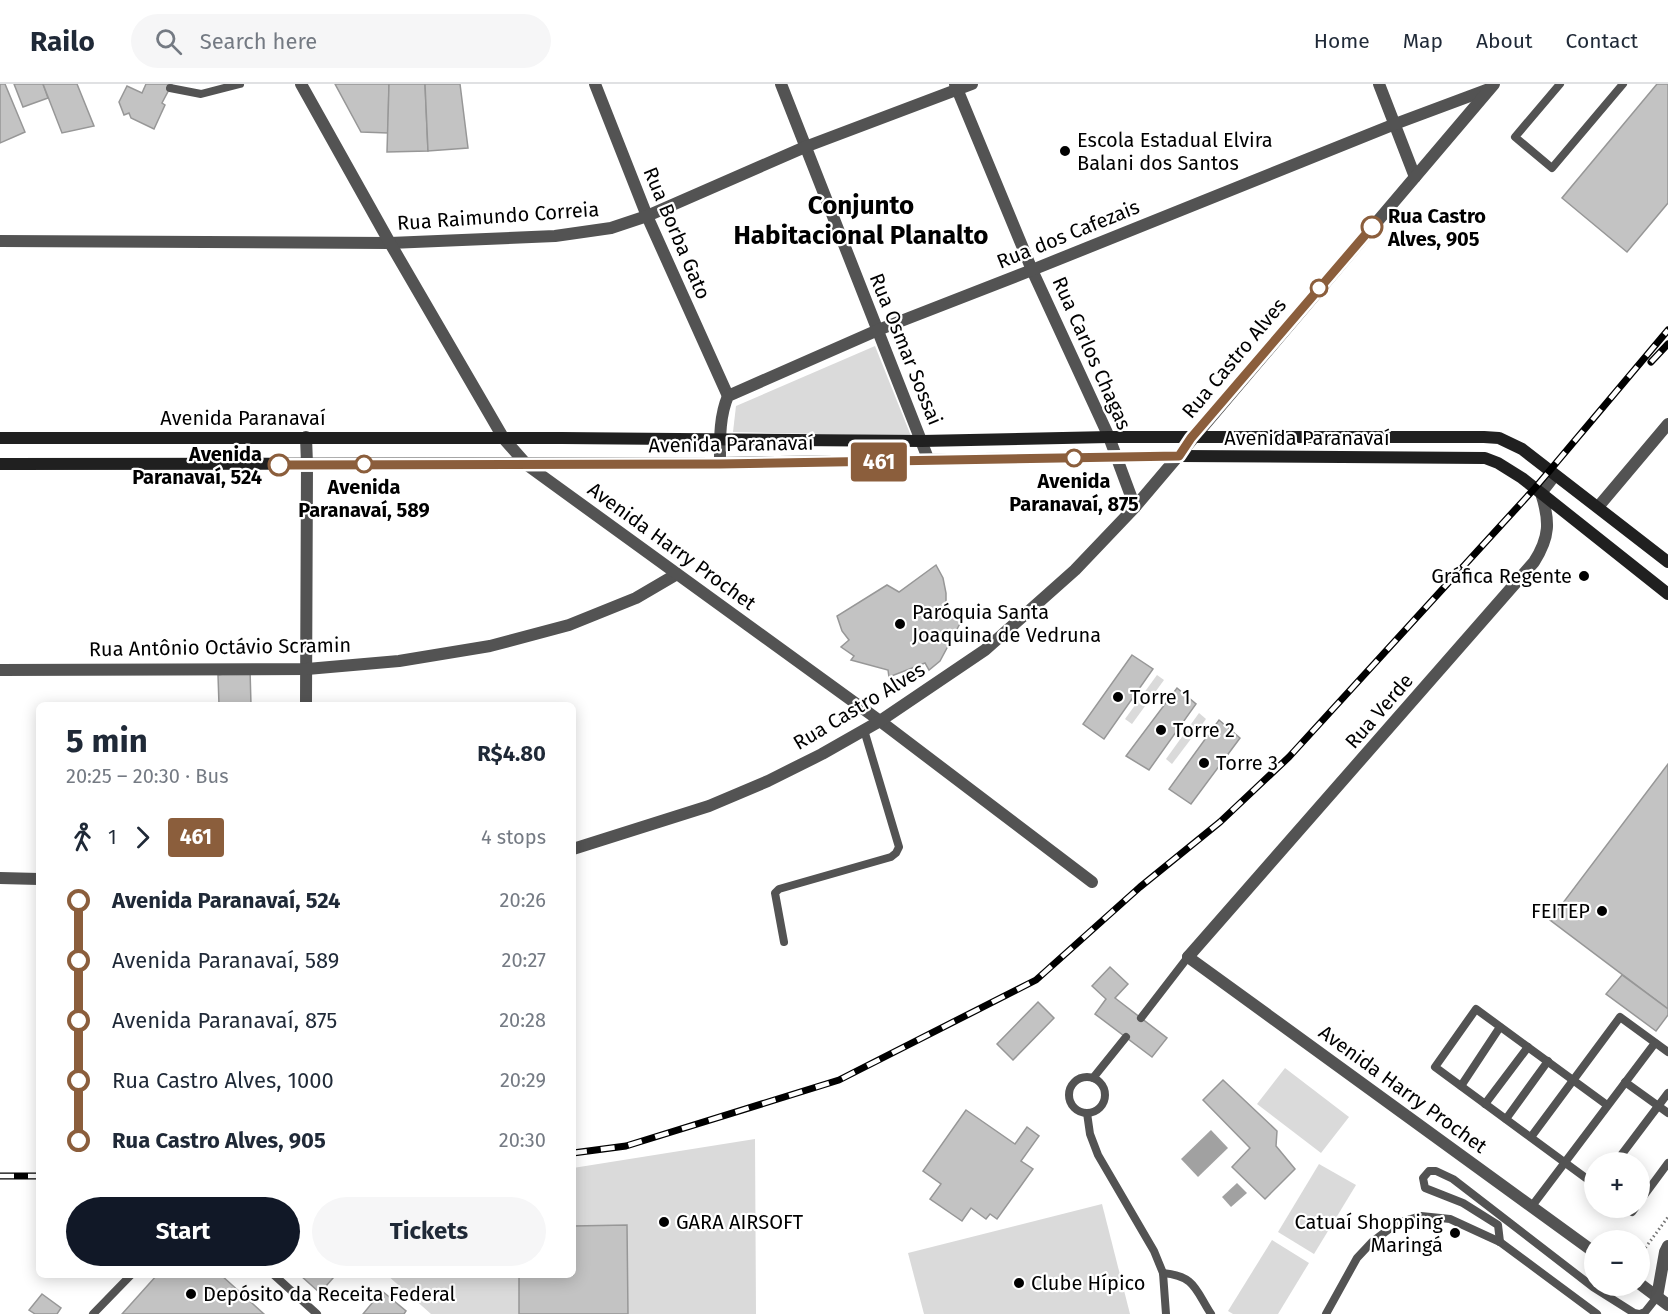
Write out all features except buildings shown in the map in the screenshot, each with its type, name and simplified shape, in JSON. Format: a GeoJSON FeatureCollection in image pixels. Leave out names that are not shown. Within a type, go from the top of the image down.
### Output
{"type":"FeatureCollection","features":[{"type":"Feature","properties":{"kind":"main road","name":"Avenida Paranavaí"},"geometry":{"type":"LineString","coordinates":[[0,438],[306,437],[922,441],[1109,437],[1499,438],[1533,456],[1668,562]]}},
{"type":"Feature","properties":{"kind":"main road","name":"Avenida Paranavaí"},"geometry":{"type":"LineString","coordinates":[[0,464],[720,464],[1116,456],[1485,458],[1498,463],[1541,492],[1668,594]]}},
{"type":"Feature","properties":{"kind":"street","name":"Avenida Harry Prochet"},"geometry":{"type":"LineString","coordinates":[[301,84],[504,439],[527,465],[880,721],[1092,882]]}},
{"type":"Feature","properties":{"kind":"street","name":"Rua Borba Gato"},"geometry":{"type":"LineString","coordinates":[[595,84],[647,216],[728,396]]}},
{"type":"Feature","properties":{"kind":"street","name":"Rua Osmar Sossai"},"geometry":{"type":"LineString","coordinates":[[781,84],[929,461]]}},
{"type":"Feature","properties":{"kind":"street","name":"Rua Raimundo Correia"},"geometry":{"type":"LineString","coordinates":[[0,241],[390,243],[555,236],[611,228],[647,216],[805,147],[956,87],[972,84]]}},
{"type":"Feature","properties":{"kind":"street"},"geometry":{"type":"LineString","coordinates":[[1379,84],[1415,177]]}},
{"type":"Feature","properties":{"kind":"street","name":"Rua dos Cafezais"},"geometry":{"type":"LineString","coordinates":[[728,396],[878,330],[1491,86]]}},
{"type":"Feature","properties":{"kind":"street","name":"Rua Castro Alves"},"geometry":{"type":"LineString","coordinates":[[576,848],[709,806],[777,776],[880,721],[985,650],[1075,570],[1135,507],[1491,86]]}},
{"type":"Feature","properties":{"kind":"street","name":"Rua Carlos Chagas"},"geometry":{"type":"LineString","coordinates":[[956,87],[1032,270],[1109,437],[1135,507]]}},
{"type":"Feature","properties":{"kind":"street"},"geometry":{"type":"LineString","coordinates":[[720,464],[723,405],[728,396]]}},
{"type":"Feature","properties":{"kind":"street"},"geometry":{"type":"LineString","coordinates":[[1598,507],[1668,424]]}},
{"type":"Feature","properties":{"kind":"street"},"geometry":{"type":"LineString","coordinates":[[306,437],[306,702]]}},
{"type":"Feature","properties":{"kind":"street"},"geometry":{"type":"LineString","coordinates":[[1541,492],[1555,475]]}},
{"type":"Feature","properties":{"kind":"street","name":"Rua Verde"},"geometry":{"type":"LineString","coordinates":[[1188,957],[1534,562],[1547,537],[1549,518],[1541,492]]}},
{"type":"Feature","properties":{"kind":"street","name":"Rua Antônio Octávio Scramin"},"geometry":{"type":"LineString","coordinates":[[0,670],[307,669],[399,661],[490,646],[569,625],[636,598],[677,574]]}},
{"type":"Feature","properties":{"kind":"street"},"geometry":{"type":"LineString","coordinates":[[0,878],[36,879]]}},
{"type":"Feature","properties":{"kind":"street","name":"Avenida Harry Prochet"},"geometry":{"type":"LineString","coordinates":[[1188,957],[1584,1245]]}},
{"type":"Feature","properties":{"kind":"street"},"geometry":{"type":"LineString","coordinates":[[1657,1297],[1668,1246]]}},
{"type":"Feature","properties":{"kind":"street"},"geometry":{"type":"LineString","coordinates":[[1657,1297],[1668,1288]]}},
{"type":"Feature","properties":{"kind":"street"},"geometry":{"type":"LineString","coordinates":[[1650,1292],[1668,1305]]}},
{"type":"Feature","properties":{"kind":"lane"},"geometry":{"type":"LineString","coordinates":[[170,88],[201,94],[240,84]]}},
{"type":"Feature","properties":{"kind":"lane"},"geometry":{"type":"LineString","coordinates":[[1560,84],[1515,137],[1552,168],[1623,84]]}},
{"type":"Feature","properties":{"kind":"lane"},"geometry":{"type":"LineString","coordinates":[[784,942],[774,893],[779,889],[891,857],[896,854],[899,847],[864,730]]}},
{"type":"Feature","properties":{"kind":"lane"},"geometry":{"type":"LineString","coordinates":[[1141,1018],[1188,957]]}},
{"type":"Feature","properties":{"kind":"lane"},"geometry":{"type":"LineString","coordinates":[[1584,1177],[1435,1067],[1476,1009],[1607,1106]]}},
{"type":"Feature","properties":{"kind":"lane"},"geometry":{"type":"LineString","coordinates":[[1531,1137],[1620,1017],[1668,1052]]}},
{"type":"Feature","properties":{"kind":"lane"},"geometry":{"type":"LineString","coordinates":[[1461,1086],[1500,1027]]}},
{"type":"Feature","properties":{"kind":"lane"},"geometry":{"type":"LineString","coordinates":[[1093,1078],[1103,1088],[1103,1101],[1094,1111],[1087,1113],[1074,1108],[1070,1102],[1070,1089],[1079,1079],[1093,1078],[1126,1037]]}},
{"type":"Feature","properties":{"kind":"lane"},"geometry":{"type":"LineString","coordinates":[[1532,1206],[1655,1043]]}},
{"type":"Feature","properties":{"kind":"lane"},"geometry":{"type":"LineString","coordinates":[[1485,1104],[1528,1047]]}},
{"type":"Feature","properties":{"kind":"lane"},"geometry":{"type":"LineString","coordinates":[[1506,1119],[1548,1061]]}},
{"type":"Feature","properties":{"kind":"lane"},"geometry":{"type":"LineString","coordinates":[[1625,1082],[1668,1113]]}},
{"type":"Feature","properties":{"kind":"lane"},"geometry":{"type":"LineString","coordinates":[[1624,1152],[1668,1094]]}},
{"type":"Feature","properties":{"kind":"lane"},"geometry":{"type":"LineString","coordinates":[[1087,1113],[1090,1134],[1098,1155],[1154,1251],[1163,1273],[1166,1314]]}},
{"type":"Feature","properties":{"kind":"lane"},"geometry":{"type":"LineString","coordinates":[[1650,1187],[1668,1163]]}},
{"type":"Feature","properties":{"kind":"lane"},"geometry":{"type":"LineString","coordinates":[[1500,1242],[1498,1225],[1463,1203],[1425,1188],[1423,1178],[1429,1171],[1436,1171],[1453,1179],[1593,1287],[1634,1313],[1645,1312],[1657,1297]]}},
{"type":"Feature","properties":{"kind":"lane"},"geometry":{"type":"LineString","coordinates":[[1326,1314],[1358,1258],[1372,1242],[1397,1223],[1421,1216],[1450,1219],[1500,1242],[1597,1314]]}},
{"type":"Feature","properties":{"kind":"lane"},"geometry":{"type":"LineString","coordinates":[[1163,1273],[1179,1274],[1191,1281],[1210,1314]]}},
{"type":"Feature","properties":{"kind":"lane"},"geometry":{"type":"LineString","coordinates":[[93,1314],[128,1278]]}},
{"type":"Feature","properties":{"kind":"lane"},"geometry":{"type":"LineString","coordinates":[[277,1278],[317,1314]]}},
{"type":"Feature","properties":{"kind":"path"},"geometry":{"type":"LineString","coordinates":[[1650,1241],[1668,1217]]}},
{"type":"Feature","properties":{"kind":"shaded area"},"geometry":{"type":"Polygon","coordinates":[[[875,346],[911,436],[733,432],[736,406],[875,346]]]}},
{"type":"Feature","properties":{"kind":"shaded area"},"geometry":{"type":"Polygon","coordinates":[[[1157,675],[1164,680],[1132,724],[1125,719],[1157,675]]]}},
{"type":"Feature","properties":{"kind":"shaded area"},"geometry":{"type":"Polygon","coordinates":[[[1199,713],[1206,719],[1172,764],[1166,759],[1199,713]]]}},
{"type":"Feature","properties":{"kind":"shaded area"},"geometry":{"type":"Polygon","coordinates":[[[1285,1068],[1349,1117],[1321,1153],[1257,1104],[1285,1068]]]}},
{"type":"Feature","properties":{"kind":"shaded area"},"geometry":{"type":"Polygon","coordinates":[[[1211,1130],[1228,1148],[1198,1177],[1181,1159],[1211,1130]]]}},
{"type":"Feature","properties":{"kind":"shaded area","name":"GARA AIRSOFT"},"geometry":{"type":"Polygon","coordinates":[[[755,1139],[756,1314],[431,1314],[390,1278],[576,1278],[576,1168],[755,1139]]]}},
{"type":"Feature","properties":{"kind":"shaded area"},"geometry":{"type":"Polygon","coordinates":[[[1319,1164],[1356,1185],[1314,1254],[1278,1232],[1319,1164]]]}},
{"type":"Feature","properties":{"kind":"shaded area"},"geometry":{"type":"Polygon","coordinates":[[[1237,1183],[1247,1193],[1231,1207],[1222,1197],[1237,1183]]]}},
{"type":"Feature","properties":{"kind":"shaded area","name":"Clube Hípico"},"geometry":{"type":"Polygon","coordinates":[[[1102,1204],[1130,1314],[924,1314],[908,1253],[1102,1204]]]}},
{"type":"Feature","properties":{"kind":"shaded area"},"geometry":{"type":"Polygon","coordinates":[[[1272,1240],[1309,1263],[1278,1314],[1233,1314],[1228,1311],[1272,1240]]]}},
{"type":"Feature","properties":{"kind":"railway"},"geometry":{"type":"LineString","coordinates":[[576,1153],[626,1146],[839,1080],[1036,980],[1140,887],[1220,822],[1289,757],[1535,488],[1668,330]]}},
{"type":"Feature","properties":{"kind":"railway"},"geometry":{"type":"LineString","coordinates":[[1651,362],[1668,344]]}},
{"type":"Feature","properties":{"kind":"railway"},"geometry":{"type":"LineString","coordinates":[[0,1176],[36,1176]]}},
{"type":"Feature","properties":{"kind":"bus line","name":"461"},"geometry":{"type":"LineString","coordinates":[[279,465],[720,464],[1179,456],[1191,438],[1372,227]]}},
{"type":"Feature","properties":{"kind":"place","name":"Escola Estadual Elvira Balani dos Santos"},"geometry":{"type":"Point","coordinates":[1065,151]}},
{"type":"Feature","properties":{"kind":"place","name":"Rua Castro Alves, 905"},"geometry":{"type":"Point","coordinates":[1372,227]}},
{"type":"Feature","properties":{"kind":"place","name":"Avenida Paranavaí, 875"},"geometry":{"type":"Point","coordinates":[1074,458]}},
{"type":"Feature","properties":{"kind":"place","name":"Avenida Paranavaí, 589"},"geometry":{"type":"Point","coordinates":[364,464]}},
{"type":"Feature","properties":{"kind":"place","name":"Avenida Paranavaí, 524"},"geometry":{"type":"Point","coordinates":[279,465]}},
{"type":"Feature","properties":{"kind":"place","name":"Gráfica Regente"},"geometry":{"type":"Point","coordinates":[1584,576]}},
{"type":"Feature","properties":{"kind":"place","name":"Paróquia Santa Joaquina de Vedruna"},"geometry":{"type":"Point","coordinates":[900,624]}},
{"type":"Feature","properties":{"kind":"place","name":"Torre 1"},"geometry":{"type":"Point","coordinates":[1118,697]}},
{"type":"Feature","properties":{"kind":"place","name":"Torre 2"},"geometry":{"type":"Point","coordinates":[1161,730]}},
{"type":"Feature","properties":{"kind":"place","name":"Torre 3"},"geometry":{"type":"Point","coordinates":[1204,763]}},
{"type":"Feature","properties":{"kind":"place","name":"FEITEP"},"geometry":{"type":"Point","coordinates":[1602,911]}},
{"type":"Feature","properties":{"kind":"place","name":"GARA AIRSOFT"},"geometry":{"type":"Point","coordinates":[664,1222]}},
{"type":"Feature","properties":{"kind":"place","name":"Catuaí Shopping Maringá"},"geometry":{"type":"Point","coordinates":[1455,1233]}},
{"type":"Feature","properties":{"kind":"place","name":"Clube Hípico"},"geometry":{"type":"Point","coordinates":[1019,1283]}},
{"type":"Feature","properties":{"kind":"place","name":"Depósito da Receita Federal"},"geometry":{"type":"Point","coordinates":[191,1294]}},
{"type":"Feature","properties":{"kind":"district","name":"Conjunto Habitacional Planalto"},"geometry":{"type":"Point","coordinates":[861,220]}}]}
